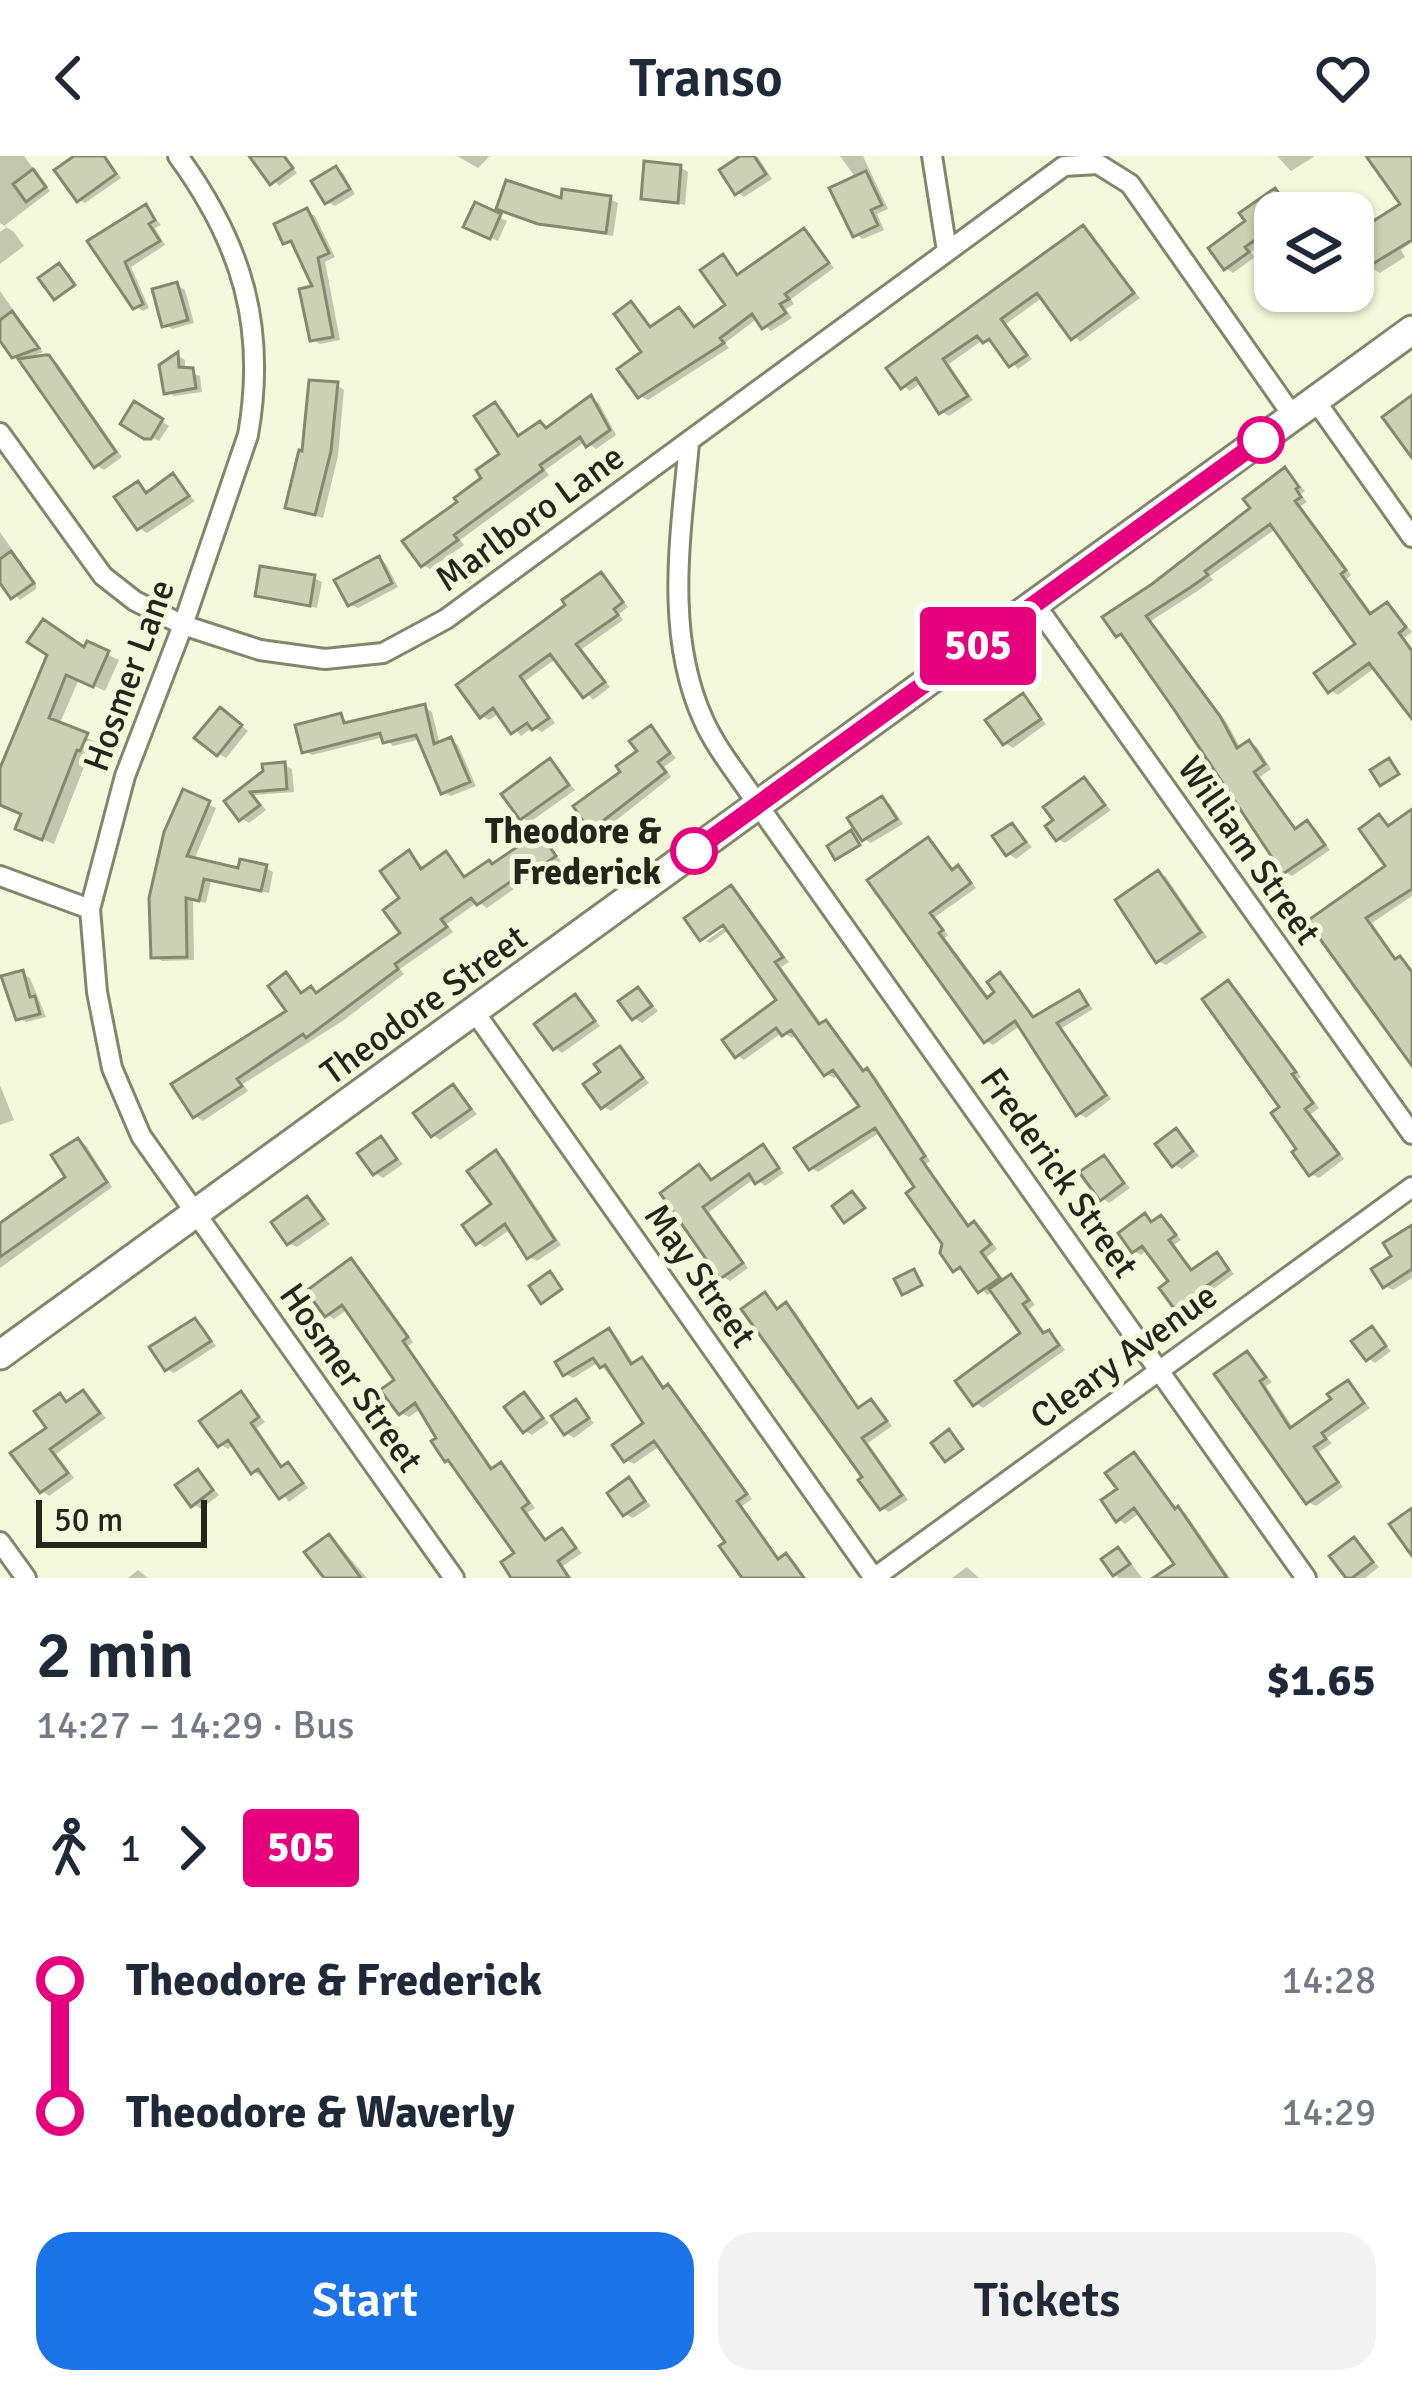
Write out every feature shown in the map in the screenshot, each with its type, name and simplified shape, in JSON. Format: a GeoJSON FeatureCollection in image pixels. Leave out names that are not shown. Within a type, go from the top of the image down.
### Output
{"type":"FeatureCollection","features":[{"type":"Feature","properties":{"kind":"main road","name":"Theodore Street"},"geometry":{"type":"LineString","coordinates":[[0,1355],[1412,330]]}},
{"type":"Feature","properties":{"kind":"street","name":"Hosmer Lane"},"geometry":{"type":"LineString","coordinates":[[178,156],[221,224],[237,259],[248,302],[255,375],[248,435],[120,792],[90,909],[97,992],[112,1068],[141,1136],[196,1213]]}},
{"type":"Feature","properties":{"kind":"street"},"geometry":{"type":"LineString","coordinates":[[932,156],[947,251]]}},
{"type":"Feature","properties":{"kind":"street","name":"Marlboro Lane"},"geometry":{"type":"LineString","coordinates":[[0,434],[103,576],[135,602],[183,625],[260,650],[325,659],[382,652],[446,619],[1064,166],[1099,164],[1130,184],[1304,408]]}},
{"type":"Feature","properties":{"kind":"street"},"geometry":{"type":"LineString","coordinates":[[1304,408],[1412,537]]}},
{"type":"Feature","properties":{"kind":"street","name":"Frederick Street"},"geometry":{"type":"LineString","coordinates":[[688,443],[678,568],[680,641],[703,719],[758,805],[1306,1578]]}},
{"type":"Feature","properties":{"kind":"street","name":"William Street"},"geometry":{"type":"LineString","coordinates":[[1035,604],[1412,1134]]}},
{"type":"Feature","properties":{"kind":"street"},"geometry":{"type":"LineString","coordinates":[[0,876],[90,909]]}},
{"type":"Feature","properties":{"kind":"street","name":"May Street"},"geometry":{"type":"LineString","coordinates":[[474,1011],[874,1578]]}},
{"type":"Feature","properties":{"kind":"street","name":"Cleary Avenue"},"geometry":{"type":"LineString","coordinates":[[874,1578],[1412,1187]]}},
{"type":"Feature","properties":{"kind":"street","name":"Hosmer Street"},"geometry":{"type":"LineString","coordinates":[[196,1213],[454,1578]]}},
{"type":"Feature","properties":{"kind":"street"},"geometry":{"type":"LineString","coordinates":[[0,1542],[26,1578]]}},
{"type":"Feature","properties":{"kind":"building"},"geometry":{"type":"Polygon","coordinates":[[[74,156],[104,156],[116,174],[77,202],[54,170],[74,156]]]}},
{"type":"Feature","properties":{"kind":"building"},"geometry":{"type":"Polygon","coordinates":[[[249,156],[284,156],[293,168],[270,185],[249,156]]]}},
{"type":"Feature","properties":{"kind":"building"},"geometry":{"type":"Polygon","coordinates":[[[740,156],[754,156],[766,174],[735,195],[719,170],[740,156]]]}},
{"type":"Feature","properties":{"kind":"building"},"geometry":{"type":"Polygon","coordinates":[[[1366,156],[1412,156],[1412,240],[1374,263],[1374,221],[1400,204],[1366,156]]]}},
{"type":"Feature","properties":{"kind":"building"},"geometry":{"type":"Polygon","coordinates":[[[644,161],[681,165],[678,203],[641,199],[644,161]]]}},
{"type":"Feature","properties":{"kind":"building"},"geometry":{"type":"Polygon","coordinates":[[[336,166],[350,189],[325,204],[311,181],[336,166]]]}},
{"type":"Feature","properties":{"kind":"building"},"geometry":{"type":"Polygon","coordinates":[[[33,169],[46,187],[26,202],[13,184],[33,169]]]}},
{"type":"Feature","properties":{"kind":"building"},"geometry":{"type":"Polygon","coordinates":[[[866,171],[882,205],[871,210],[878,225],[853,237],[829,188],[866,171]]]}},
{"type":"Feature","properties":{"kind":"building"},"geometry":{"type":"Polygon","coordinates":[[[506,180],[561,198],[562,189],[611,196],[606,233],[538,224],[496,209],[506,180]]]}},
{"type":"Feature","properties":{"kind":"building"},"geometry":{"type":"Polygon","coordinates":[[[475,202],[501,214],[490,239],[463,227],[475,202]]]}},
{"type":"Feature","properties":{"kind":"building"},"geometry":{"type":"Polygon","coordinates":[[[1254,203],[1254,241],[1245,247],[1249,252],[1224,270],[1208,248],[1245,221],[1239,213],[1254,203]]]}},
{"type":"Feature","properties":{"kind":"building"},"geometry":{"type":"Polygon","coordinates":[[[146,204],[155,220],[149,224],[160,241],[125,262],[143,304],[133,309],[87,241],[146,204]]]}},
{"type":"Feature","properties":{"kind":"building"},"geometry":{"type":"Polygon","coordinates":[[[307,208],[329,253],[318,258],[333,337],[310,341],[299,289],[312,286],[291,241],[283,244],[274,224],[307,208]]]}},
{"type":"Feature","properties":{"kind":"building"},"geometry":{"type":"Polygon","coordinates":[[[1083,225],[1134,293],[1071,340],[1037,293],[1001,319],[1027,355],[1009,367],[989,339],[983,343],[977,336],[943,359],[968,396],[939,414],[916,378],[901,389],[886,368],[1083,225]]]}},
{"type":"Feature","properties":{"kind":"building"},"geometry":{"type":"Polygon","coordinates":[[[804,228],[829,263],[785,294],[789,299],[780,304],[786,313],[762,329],[752,314],[720,338],[724,343],[638,398],[617,369],[641,352],[614,314],[631,301],[650,327],[679,307],[694,327],[725,305],[700,270],[723,254],[737,275],[804,228]]]}},
{"type":"Feature","properties":{"kind":"building"},"geometry":{"type":"Polygon","coordinates":[[[59,263],[75,285],[54,300],[38,278],[59,263]]]}},
{"type":"Feature","properties":{"kind":"building"},"geometry":{"type":"Polygon","coordinates":[[[177,282],[188,320],[162,327],[152,289],[177,282]]]}},
{"type":"Feature","properties":{"kind":"building"},"geometry":{"type":"Polygon","coordinates":[[[12,311],[39,348],[12,358],[0,341],[0,320],[12,311]]]}},
{"type":"Feature","properties":{"kind":"building"},"geometry":{"type":"Polygon","coordinates":[[[178,352],[179,367],[193,368],[196,388],[164,394],[159,365],[178,352]]]}},
{"type":"Feature","properties":{"kind":"building"},"geometry":{"type":"Polygon","coordinates":[[[49,355],[116,452],[94,468],[18,359],[49,355]]]}},
{"type":"Feature","properties":{"kind":"building"},"geometry":{"type":"Polygon","coordinates":[[[309,380],[338,382],[331,451],[315,515],[285,508],[302,451],[309,380]]]}},
{"type":"Feature","properties":{"kind":"building"},"geometry":{"type":"Polygon","coordinates":[[[591,395],[610,430],[586,447],[580,437],[540,465],[543,470],[454,535],[458,540],[421,567],[402,541],[457,502],[454,498],[481,478],[476,470],[499,454],[474,416],[495,402],[518,436],[540,421],[546,428],[591,395]]]}},
{"type":"Feature","properties":{"kind":"building"},"geometry":{"type":"Polygon","coordinates":[[[1412,395],[1412,458],[1382,417],[1412,395]]]}},
{"type":"Feature","properties":{"kind":"building"},"geometry":{"type":"Polygon","coordinates":[[[134,401],[163,419],[151,439],[120,424],[134,401]]]}},
{"type":"Feature","properties":{"kind":"building"},"geometry":{"type":"Polygon","coordinates":[[[1285,467],[1299,487],[1301,497],[1295,501],[1346,570],[1341,574],[1370,614],[1387,602],[1406,627],[1399,633],[1412,651],[1412,719],[1369,663],[1328,693],[1314,673],[1355,644],[1270,524],[1205,571],[1208,575],[1146,616],[1220,716],[1237,748],[1249,740],[1265,764],[1254,772],[1295,829],[1307,820],[1325,845],[1283,874],[1121,634],[1116,637],[1102,617],[1250,508],[1243,499],[1285,467]]]}},
{"type":"Feature","properties":{"kind":"building"},"geometry":{"type":"Polygon","coordinates":[[[173,473],[189,496],[137,530],[114,497],[138,481],[146,493],[173,473]]]}},
{"type":"Feature","properties":{"kind":"building"},"geometry":{"type":"Polygon","coordinates":[[[11,551],[34,583],[11,599],[0,583],[0,559],[11,551]]]}},
{"type":"Feature","properties":{"kind":"building"},"geometry":{"type":"Polygon","coordinates":[[[379,556],[392,583],[348,606],[334,580],[379,556]]]}},
{"type":"Feature","properties":{"kind":"building"},"geometry":{"type":"Polygon","coordinates":[[[260,566],[315,575],[310,606],[255,596],[260,566]]]}},
{"type":"Feature","properties":{"kind":"building"},"geometry":{"type":"Polygon","coordinates":[[[601,572],[623,602],[614,609],[618,615],[576,644],[605,682],[583,698],[550,654],[520,676],[549,718],[532,730],[527,723],[511,734],[493,708],[480,718],[456,685],[565,605],[562,600],[601,572]]]}},
{"type":"Feature","properties":{"kind":"building"},"geometry":{"type":"Polygon","coordinates":[[[43,619],[84,647],[87,641],[109,651],[93,687],[66,675],[49,718],[88,733],[42,840],[15,829],[21,814],[0,805],[0,768],[47,655],[27,642],[43,619]]]}},
{"type":"Feature","properties":{"kind":"building"},"geometry":{"type":"Polygon","coordinates":[[[1023,693],[1041,719],[1003,745],[985,720],[1023,693]]]}},
{"type":"Feature","properties":{"kind":"building"},"geometry":{"type":"Polygon","coordinates":[[[425,704],[434,744],[451,737],[470,782],[441,794],[416,735],[383,743],[380,733],[302,753],[295,725],[341,713],[344,723],[425,704]]]}},
{"type":"Feature","properties":{"kind":"building"},"geometry":{"type":"Polygon","coordinates":[[[220,707],[242,725],[217,756],[194,738],[220,707]]]}},
{"type":"Feature","properties":{"kind":"building"},"geometry":{"type":"Polygon","coordinates":[[[651,725],[670,753],[658,762],[666,772],[590,831],[573,806],[620,772],[616,766],[637,751],[629,741],[651,725]]]}},
{"type":"Feature","properties":{"kind":"building"},"geometry":{"type":"Polygon","coordinates":[[[550,758],[569,785],[520,820],[501,794],[550,758]]]}},
{"type":"Feature","properties":{"kind":"building"},"geometry":{"type":"Polygon","coordinates":[[[1389,758],[1399,774],[1380,786],[1370,770],[1389,758]]]}},
{"type":"Feature","properties":{"kind":"building"},"geometry":{"type":"Polygon","coordinates":[[[285,762],[287,789],[250,792],[260,805],[239,821],[224,801],[263,771],[262,764],[285,762]]]}},
{"type":"Feature","properties":{"kind":"building"},"geometry":{"type":"Polygon","coordinates":[[[1084,777],[1105,805],[1056,841],[1045,826],[1053,820],[1043,807],[1084,777]]]}},
{"type":"Feature","properties":{"kind":"building"},"geometry":{"type":"Polygon","coordinates":[[[183,789],[210,801],[187,856],[238,868],[240,859],[267,865],[261,891],[204,879],[199,901],[186,898],[187,957],[151,958],[149,898],[164,832],[183,789]]]}},
{"type":"Feature","properties":{"kind":"building"},"geometry":{"type":"Polygon","coordinates":[[[882,796],[897,819],[862,841],[847,818],[882,796]]]}},
{"type":"Feature","properties":{"kind":"building"},"geometry":{"type":"Polygon","coordinates":[[[1412,809],[1412,889],[1366,918],[1395,959],[1400,956],[1412,972],[1412,1066],[1307,921],[1385,866],[1359,829],[1379,814],[1388,826],[1412,809]]]}},
{"type":"Feature","properties":{"kind":"building"},"geometry":{"type":"Polygon","coordinates":[[[1012,823],[1026,842],[1006,856],[992,836],[1012,823]]]}},
{"type":"Feature","properties":{"kind":"building"},"geometry":{"type":"Polygon","coordinates":[[[851,830],[860,845],[835,860],[827,846],[851,830]]]}},
{"type":"Feature","properties":{"kind":"building"},"geometry":{"type":"Polygon","coordinates":[[[539,832],[556,856],[477,905],[471,898],[441,919],[447,927],[395,964],[398,969],[306,1038],[303,1034],[237,1079],[242,1086],[193,1118],[171,1084],[286,1011],[268,986],[286,972],[301,993],[311,986],[316,993],[400,933],[383,910],[399,898],[380,871],[409,850],[421,869],[446,851],[464,877],[539,832]]]}},
{"type":"Feature","properties":{"kind":"building"},"geometry":{"type":"Polygon","coordinates":[[[928,837],[952,870],[958,865],[971,883],[930,913],[943,930],[939,933],[987,998],[994,992],[987,982],[1000,972],[1033,1017],[1079,990],[1088,1005],[1057,1023],[1106,1095],[1076,1116],[1015,1021],[984,1043],[867,880],[928,837]]]}},
{"type":"Feature","properties":{"kind":"building"},"geometry":{"type":"Polygon","coordinates":[[[1158,870],[1201,932],[1156,963],[1115,900],[1158,870]]]}},
{"type":"Feature","properties":{"kind":"building"},"geometry":{"type":"Polygon","coordinates":[[[731,885],[783,957],[775,962],[819,1024],[826,1020],[863,1071],[867,1068],[968,1226],[974,1221],[991,1244],[981,1252],[1000,1278],[978,1293],[960,1267],[953,1272],[940,1253],[942,1244],[906,1193],[914,1187],[875,1128],[809,1170],[794,1148],[859,1106],[833,1070],[824,1076],[791,1030],[782,1036],[776,1028],[735,1058],[722,1040],[776,1000],[723,925],[700,941],[684,918],[731,885]]]}},
{"type":"Feature","properties":{"kind":"building"},"geometry":{"type":"Polygon","coordinates":[[[23,970],[40,1014],[16,1020],[1,976],[23,970]]]}},
{"type":"Feature","properties":{"kind":"building"},"geometry":{"type":"Polygon","coordinates":[[[1228,980],[1296,1072],[1292,1074],[1313,1103],[1305,1109],[1339,1154],[1309,1176],[1271,1113],[1279,1107],[1202,999],[1228,980]]]}},
{"type":"Feature","properties":{"kind":"building"},"geometry":{"type":"Polygon","coordinates":[[[638,987],[652,1006],[632,1020],[618,1001],[638,987]]]}},
{"type":"Feature","properties":{"kind":"building"},"geometry":{"type":"Polygon","coordinates":[[[575,994],[595,1021],[553,1050],[534,1024],[575,994]]]}},
{"type":"Feature","properties":{"kind":"building"},"geometry":{"type":"Polygon","coordinates":[[[620,1046],[643,1078],[601,1109],[583,1084],[600,1072],[594,1064],[620,1046]]]}},
{"type":"Feature","properties":{"kind":"building"},"geometry":{"type":"Polygon","coordinates":[[[453,1084],[471,1109],[431,1137],[413,1113],[453,1084]]]}},
{"type":"Feature","properties":{"kind":"building"},"geometry":{"type":"Polygon","coordinates":[[[1176,1128],[1193,1151],[1172,1167],[1155,1144],[1176,1128]]]}},
{"type":"Feature","properties":{"kind":"building"},"geometry":{"type":"Polygon","coordinates":[[[381,1136],[397,1159],[373,1175],[357,1153],[381,1136]]]}},
{"type":"Feature","properties":{"kind":"building"},"geometry":{"type":"Polygon","coordinates":[[[78,1138],[107,1182],[0,1257],[0,1223],[65,1177],[51,1155],[78,1138]]]}},
{"type":"Feature","properties":{"kind":"building"},"geometry":{"type":"Polygon","coordinates":[[[763,1144],[779,1168],[755,1184],[749,1174],[703,1207],[743,1263],[720,1279],[660,1193],[699,1164],[711,1180],[763,1144]]]}},
{"type":"Feature","properties":{"kind":"building"},"geometry":{"type":"Polygon","coordinates":[[[496,1150],[555,1240],[527,1259],[505,1224],[476,1245],[462,1225],[491,1204],[467,1171],[496,1150]]]}},
{"type":"Feature","properties":{"kind":"building"},"geometry":{"type":"Polygon","coordinates":[[[1104,1155],[1124,1183],[1100,1201],[1079,1172],[1104,1155]]]}},
{"type":"Feature","properties":{"kind":"building"},"geometry":{"type":"Polygon","coordinates":[[[852,1191],[865,1208],[844,1223],[832,1206],[852,1191]]]}},
{"type":"Feature","properties":{"kind":"building"},"geometry":{"type":"Polygon","coordinates":[[[307,1196],[324,1219],[287,1245],[271,1222],[307,1196]]]}},
{"type":"Feature","properties":{"kind":"building"},"geometry":{"type":"Polygon","coordinates":[[[1145,1213],[1151,1222],[1161,1215],[1176,1235],[1169,1240],[1191,1270],[1217,1252],[1229,1270],[1178,1314],[1159,1288],[1168,1281],[1142,1246],[1132,1253],[1118,1233],[1145,1213]]]}},
{"type":"Feature","properties":{"kind":"building"},"geometry":{"type":"Polygon","coordinates":[[[1412,1225],[1412,1269],[1383,1288],[1371,1269],[1391,1256],[1383,1243],[1412,1225]]]}},
{"type":"Feature","properties":{"kind":"building"},"geometry":{"type":"Polygon","coordinates":[[[351,1258],[408,1337],[403,1341],[491,1469],[501,1462],[529,1503],[522,1508],[545,1540],[562,1528],[576,1548],[558,1561],[569,1578],[511,1578],[501,1562],[514,1553],[431,1441],[436,1438],[415,1403],[399,1415],[380,1390],[394,1380],[342,1305],[325,1317],[306,1291],[351,1258]]]}},
{"type":"Feature","properties":{"kind":"building"},"geometry":{"type":"Polygon","coordinates":[[[914,1269],[922,1285],[902,1295],[894,1279],[914,1269]]]}},
{"type":"Feature","properties":{"kind":"building"},"geometry":{"type":"Polygon","coordinates":[[[550,1271],[562,1289],[541,1304],[529,1286],[550,1271]]]}},
{"type":"Feature","properties":{"kind":"building"},"geometry":{"type":"Polygon","coordinates":[[[1011,1274],[1029,1300],[1023,1304],[1043,1333],[1049,1330],[1059,1345],[973,1406],[955,1381],[1020,1333],[989,1289],[1011,1274]]]}},
{"type":"Feature","properties":{"kind":"building"},"geometry":{"type":"Polygon","coordinates":[[[765,1292],[777,1309],[786,1302],[858,1408],[871,1399],[887,1421],[862,1438],[902,1495],[880,1510],[858,1480],[862,1477],[741,1309],[765,1292]]]}},
{"type":"Feature","properties":{"kind":"building"},"geometry":{"type":"Polygon","coordinates":[[[195,1318],[211,1341],[165,1371],[149,1347],[195,1318]]]}},
{"type":"Feature","properties":{"kind":"building"},"geometry":{"type":"Polygon","coordinates":[[[1372,1326],[1386,1346],[1366,1361],[1351,1341],[1372,1326]]]}},
{"type":"Feature","properties":{"kind":"building"},"geometry":{"type":"Polygon","coordinates":[[[609,1328],[631,1364],[642,1357],[663,1388],[668,1384],[747,1494],[737,1501],[778,1559],[786,1553],[804,1578],[742,1578],[719,1546],[725,1542],[654,1441],[624,1462],[612,1445],[643,1423],[605,1365],[600,1368],[593,1358],[563,1376],[555,1362],[609,1328]]]}},
{"type":"Feature","properties":{"kind":"building"},"geometry":{"type":"Polygon","coordinates":[[[1247,1351],[1266,1377],[1260,1381],[1290,1428],[1331,1399],[1327,1394],[1348,1380],[1364,1403],[1322,1433],[1326,1439],[1314,1447],[1338,1482],[1306,1504],[1214,1374],[1247,1351]]]}},
{"type":"Feature","properties":{"kind":"building"},"geometry":{"type":"Polygon","coordinates":[[[83,1390],[100,1413],[50,1449],[68,1473],[40,1493],[10,1453],[46,1428],[34,1411],[60,1393],[66,1402],[83,1390]]]}},
{"type":"Feature","properties":{"kind":"building"},"geometry":{"type":"Polygon","coordinates":[[[241,1391],[259,1417],[251,1423],[281,1467],[288,1462],[303,1483],[279,1499],[258,1469],[251,1474],[228,1440],[218,1447],[199,1421],[241,1391]]]}},
{"type":"Feature","properties":{"kind":"building"},"geometry":{"type":"Polygon","coordinates":[[[524,1392],[543,1418],[523,1433],[504,1407],[524,1392]]]}},
{"type":"Feature","properties":{"kind":"building"},"geometry":{"type":"Polygon","coordinates":[[[576,1399],[589,1418],[564,1435],[551,1416],[576,1399]]]}},
{"type":"Feature","properties":{"kind":"building"},"geometry":{"type":"Polygon","coordinates":[[[949,1429],[963,1449],[945,1462],[931,1443],[949,1429]]]}},
{"type":"Feature","properties":{"kind":"building"},"geometry":{"type":"Polygon","coordinates":[[[1134,1452],[1227,1578],[1153,1578],[1174,1564],[1134,1508],[1116,1522],[1101,1500],[1117,1489],[1105,1473],[1134,1452]]]}},
{"type":"Feature","properties":{"kind":"building"},"geometry":{"type":"Polygon","coordinates":[[[198,1469],[213,1490],[191,1507],[175,1485],[198,1469]]]}},
{"type":"Feature","properties":{"kind":"building"},"geometry":{"type":"Polygon","coordinates":[[[629,1477],[645,1501],[623,1516],[607,1493],[629,1477]]]}},
{"type":"Feature","properties":{"kind":"building"},"geometry":{"type":"Polygon","coordinates":[[[1412,1508],[1412,1556],[1389,1524],[1412,1508]]]}},
{"type":"Feature","properties":{"kind":"building"},"geometry":{"type":"Polygon","coordinates":[[[329,1534],[361,1578],[324,1578],[304,1552],[329,1534]]]}},
{"type":"Feature","properties":{"kind":"building"},"geometry":{"type":"Polygon","coordinates":[[[1354,1537],[1373,1562],[1346,1578],[1329,1556],[1354,1537]]]}},
{"type":"Feature","properties":{"kind":"building"},"geometry":{"type":"Polygon","coordinates":[[[1118,1547],[1130,1564],[1113,1576],[1101,1559],[1118,1547]]]}},
{"type":"Feature","properties":{"kind":"bus line","name":"505"},"geometry":{"type":"LineString","coordinates":[[694,851],[1261,440]]}},
{"type":"Feature","properties":{"kind":"place","name":"Theodore & Frederick"},"geometry":{"type":"Point","coordinates":[694,851]}}]}
